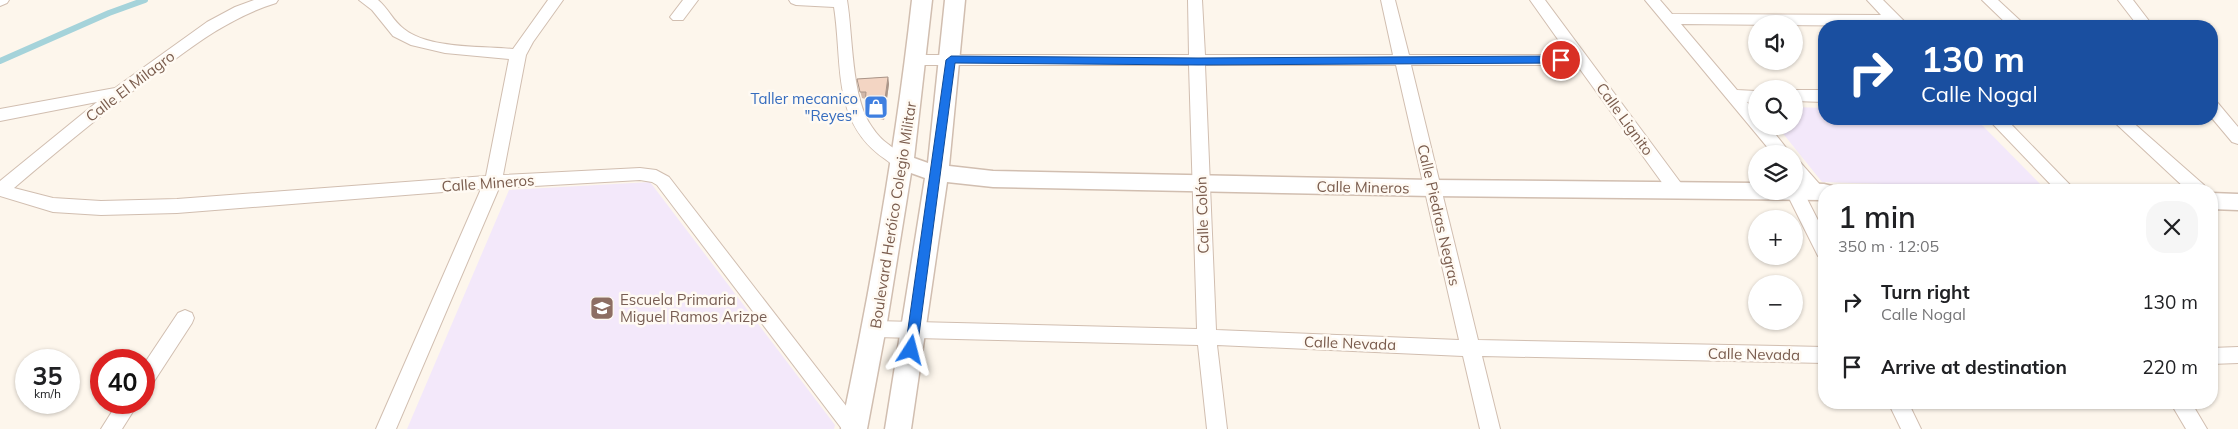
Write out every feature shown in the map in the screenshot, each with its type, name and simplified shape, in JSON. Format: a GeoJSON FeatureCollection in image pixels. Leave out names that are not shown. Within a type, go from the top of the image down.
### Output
{"type":"FeatureCollection","features":[{"type":"Feature","properties":{"kind":"street","name":"Calle El Milagro"},"geometry":{"type":"LineString","coordinates":[[0,190],[118,93],[204,30],[235,12],[272,0]]}},
{"type":"Feature","properties":{"kind":"street"},"geometry":{"type":"LineString","coordinates":[[386,429],[493,182],[518,55],[526,40],[556,0]]}},
{"type":"Feature","properties":{"kind":"street"},"geometry":{"type":"LineString","coordinates":[[678,17],[691,0]]}},
{"type":"Feature","properties":{"kind":"street"},"geometry":{"type":"LineString","coordinates":[[796,0],[821,3],[841,1],[850,96],[856,119],[872,139],[894,158],[903,163]]}},
{"type":"Feature","properties":{"kind":"street","name":"Boulevard Heróico Colegio Militar"},"geometry":{"type":"LineString","coordinates":[[854,429],[875,329],[903,163],[922,0]]}},
{"type":"Feature","properties":{"kind":"street"},"geometry":{"type":"LineString","coordinates":[[898,429],[936,173],[951,60],[955,0]]}},
{"type":"Feature","properties":{"kind":"street","name":"Calle Colón"},"geometry":{"type":"LineString","coordinates":[[1195,0],[1200,184],[1207,337],[1217,429]]}},
{"type":"Feature","properties":{"kind":"street","name":"Calle Piedras Negras"},"geometry":{"type":"LineString","coordinates":[[1388,0],[1490,429]]}},
{"type":"Feature","properties":{"kind":"street","name":"Calle Lignito"},"geometry":{"type":"LineString","coordinates":[[1537,0],[1677,190]]}},
{"type":"Feature","properties":{"kind":"street"},"geometry":{"type":"LineString","coordinates":[[1652,0],[1748,114]]}},
{"type":"Feature","properties":{"kind":"street"},"geometry":{"type":"LineString","coordinates":[[1874,0],[1896,20]]}},
{"type":"Feature","properties":{"kind":"street"},"geometry":{"type":"LineString","coordinates":[[1989,0],[2011,20]]}},
{"type":"Feature","properties":{"kind":"street"},"geometry":{"type":"LineString","coordinates":[[2125,0],[2141,20]]}},
{"type":"Feature","properties":{"kind":"street"},"geometry":{"type":"LineString","coordinates":[[372,1],[384,18],[402,35],[440,46],[518,55]]}},
{"type":"Feature","properties":{"kind":"street"},"geometry":{"type":"LineString","coordinates":[[1669,19],[1818,22]]}},
{"type":"Feature","properties":{"kind":"street"},"geometry":{"type":"LineString","coordinates":[[916,60],[1581,60]]}},
{"type":"Feature","properties":{"kind":"street"},"geometry":{"type":"LineString","coordinates":[[0,115],[118,93]]}},
{"type":"Feature","properties":{"kind":"street"},"geometry":{"type":"LineString","coordinates":[[1733,96],[1748,96]]}},
{"type":"Feature","properties":{"kind":"street"},"geometry":{"type":"LineString","coordinates":[[1803,96],[1818,96]]}},
{"type":"Feature","properties":{"kind":"street"},"geometry":{"type":"LineString","coordinates":[[2218,114],[2238,138]]}},
{"type":"Feature","properties":{"kind":"street"},"geometry":{"type":"LineString","coordinates":[[2002,125],[2060,184]]}},
{"type":"Feature","properties":{"kind":"street"},"geometry":{"type":"LineString","coordinates":[[2126,125],[2191,184]]}},
{"type":"Feature","properties":{"kind":"street"},"geometry":{"type":"LineString","coordinates":[[1767,135],[1775,145]]}},
{"type":"Feature","properties":{"kind":"street","name":"Calle Mineros"},"geometry":{"type":"LineString","coordinates":[[903,163],[936,173],[993,179],[1432,188],[1812,192]]}},
{"type":"Feature","properties":{"kind":"street","name":"Calle Mineros"},"geometry":{"type":"LineString","coordinates":[[0,190],[53,205],[101,208],[177,206],[493,182],[640,174],[656,176],[663,181],[854,429]]}},
{"type":"Feature","properties":{"kind":"street"},"geometry":{"type":"LineString","coordinates":[[1803,179],[1812,192],[1818,222]]}},
{"type":"Feature","properties":{"kind":"street"},"geometry":{"type":"LineString","coordinates":[[2218,201],[2238,202]]}},
{"type":"Feature","properties":{"kind":"street"},"geometry":{"type":"LineString","coordinates":[[155,363],[185,318]]}},
{"type":"Feature","properties":{"kind":"street","name":"Calle Nevada"},"geometry":{"type":"LineString","coordinates":[[875,329],[1207,337],[1470,348],[1818,355]]}},
{"type":"Feature","properties":{"kind":"street"},"geometry":{"type":"LineString","coordinates":[[2218,356],[2238,355]]}},
{"type":"Feature","properties":{"kind":"street"},"geometry":{"type":"LineString","coordinates":[[1901,409],[1911,429]]}},
{"type":"Feature","properties":{"kind":"street"},"geometry":{"type":"LineString","coordinates":[[2184,409],[2197,429]]}},
{"type":"Feature","properties":{"kind":"street"},"geometry":{"type":"LineString","coordinates":[[111,429],[120,414]]}},
{"type":"Feature","properties":{"kind":"shaded area"},"geometry":{"type":"Polygon","coordinates":[[[1803,107],[1818,108],[1818,125],[1982,125],[2040,184],[1822,182],[1803,158],[1803,145],[1792,145],[1784,135],[1803,135],[1803,107]]]}},
{"type":"Feature","properties":{"kind":"shaded area","name":"Escuela Primaria Miguel Ramos Arizpe"},"geometry":{"type":"Polygon","coordinates":[[[650,182],[835,425],[834,429],[407,429],[509,190],[650,182]]]}},
{"type":"Feature","properties":{"kind":"building","name":"Taller mecanico \"Reyes\""},"geometry":{"type":"Polygon","coordinates":[[[888,77],[883,113],[867,109],[865,105],[866,92],[860,92],[857,79],[888,77]]]}},
{"type":"Feature","properties":{"kind":"waterway"},"geometry":{"type":"LineString","coordinates":[[0,61],[109,13],[145,0]]}},
{"type":"Feature","properties":{"kind":"place","name":"Taller mecanico \"Reyes\""},"geometry":{"type":"Point","coordinates":[876,107]}},
{"type":"Feature","properties":{"kind":"place","name":"Escuela Primaria Miguel Ramos Arizpe"},"geometry":{"type":"Point","coordinates":[602,308]}},
{"type":"Feature","properties":{"kind":"route"},"geometry":{"type":"LineString","coordinates":[[911,350],[951,60],[1561,60]]}}]}
